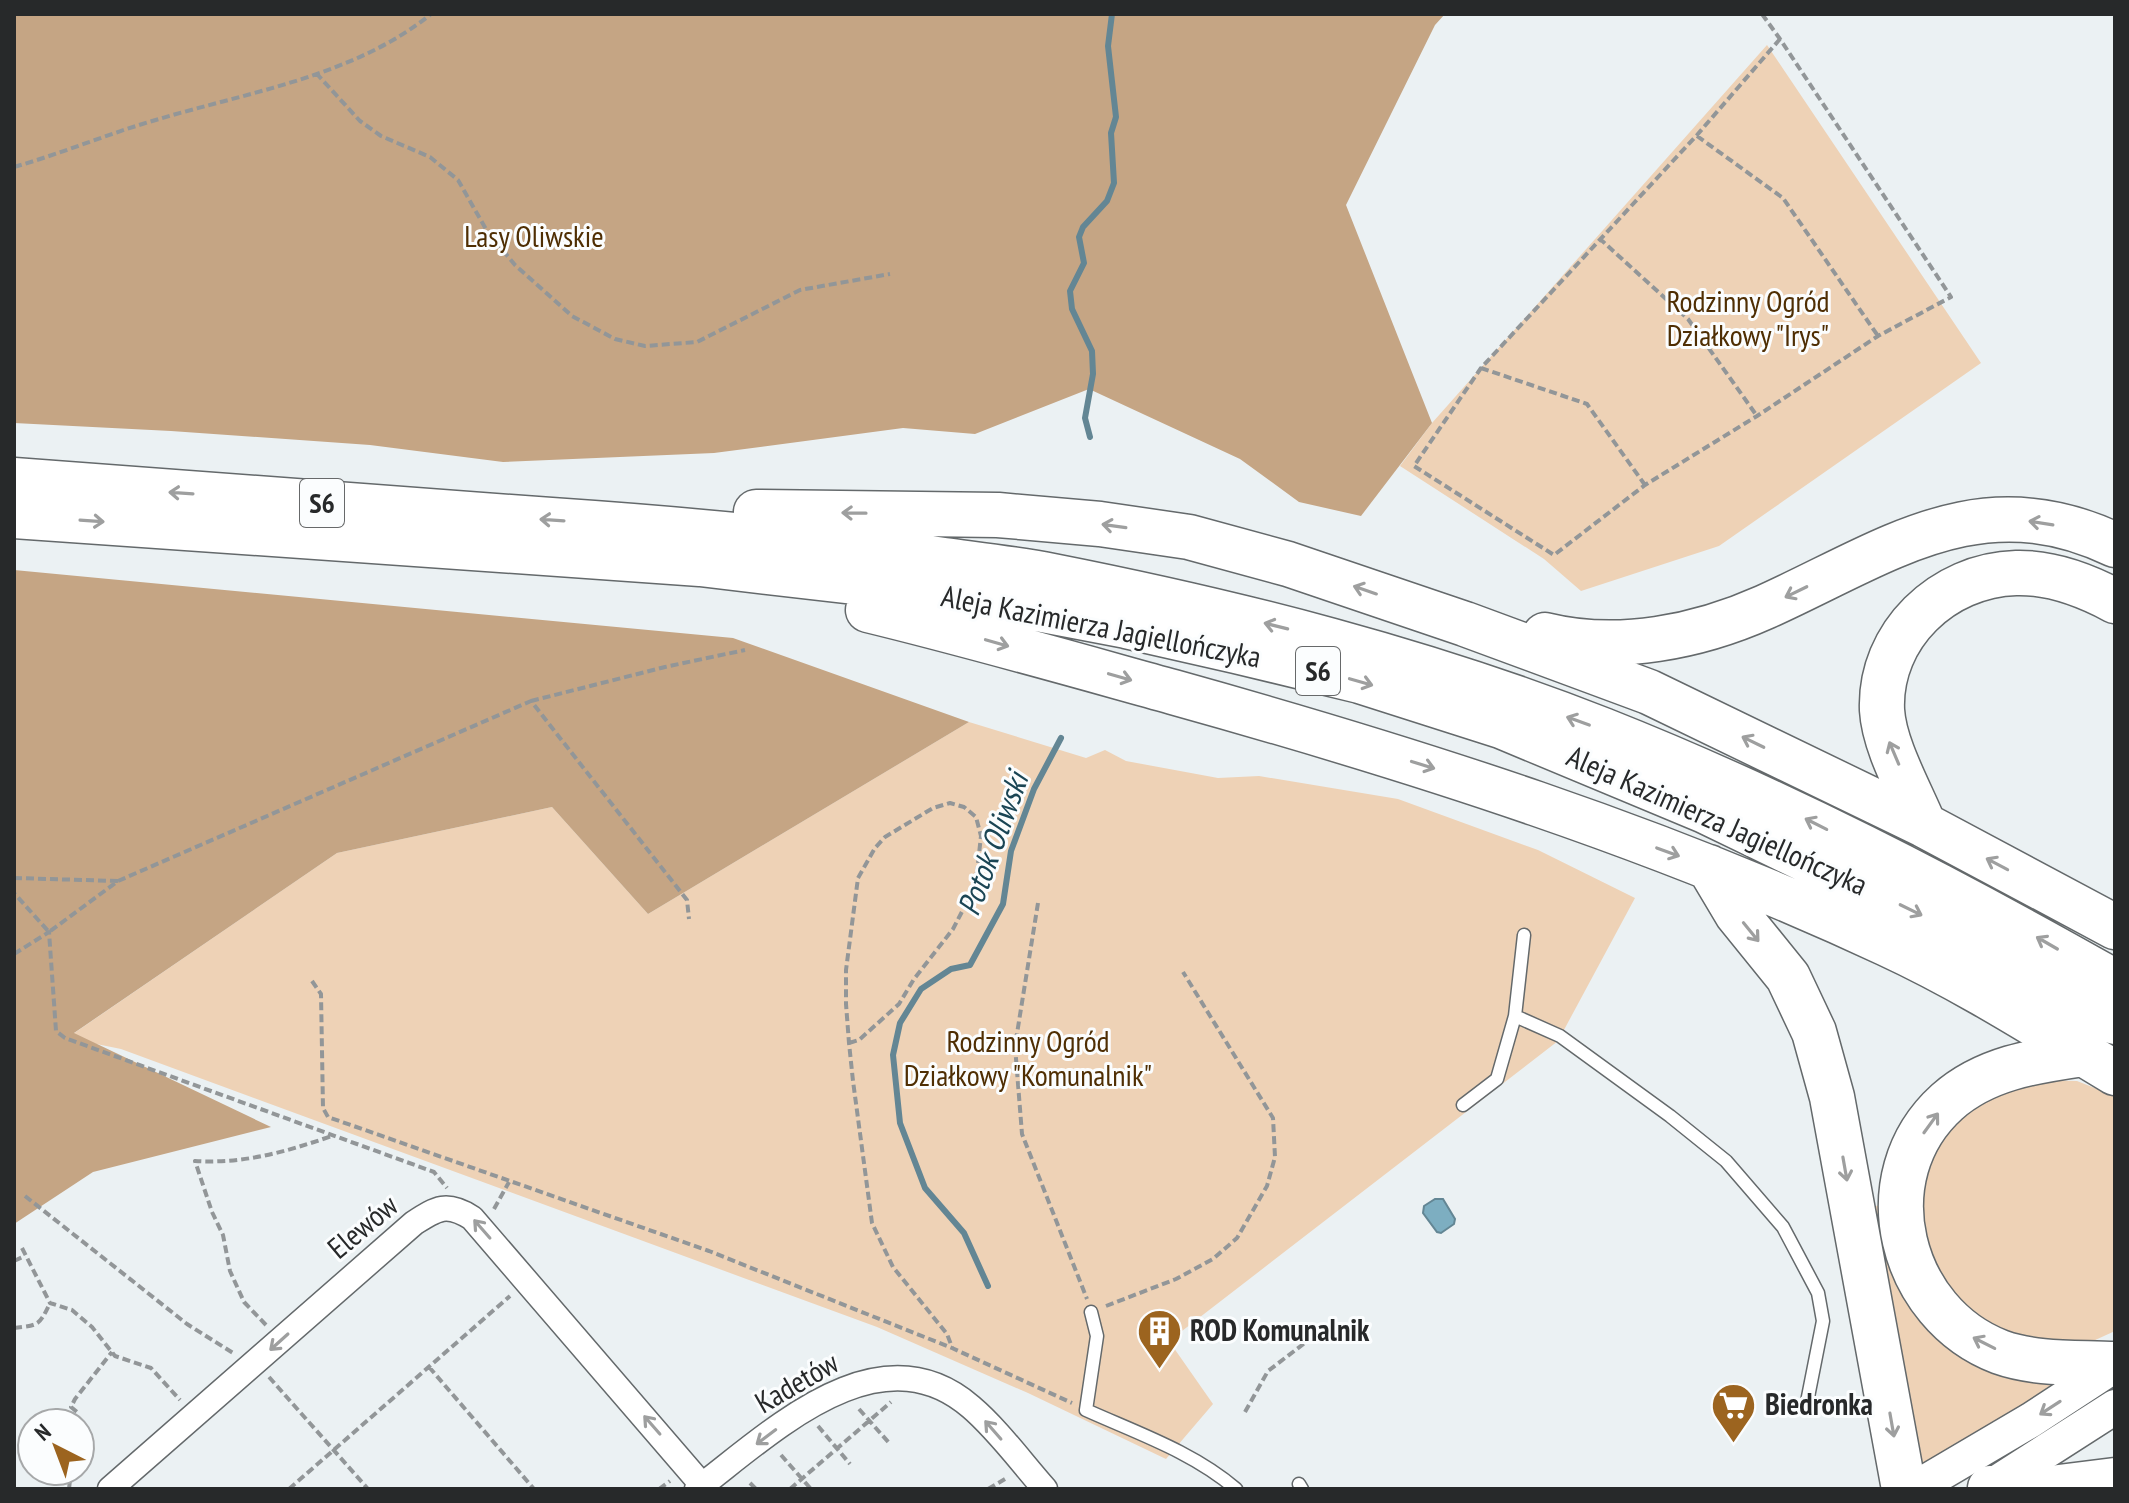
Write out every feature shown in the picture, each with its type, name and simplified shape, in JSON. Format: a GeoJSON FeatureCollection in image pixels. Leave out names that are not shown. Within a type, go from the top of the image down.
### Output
{"type":"FeatureCollection","features":[{"type":"Feature","properties":{"kind":"highway","name":"Aleja Kazimierza Jagiellończyka"},"geometry":{"type":"LineString","coordinates":[[14,480],[246,515],[854,582],[1037,609],[1126,626],[1360,681],[1501,726],[1705,811],[1972,940],[2115,1022]]}},
{"type":"Feature","properties":{"kind":"highway"},"geometry":{"type":"LineString","coordinates":[[630,526],[651,512],[998,515],[1100,524],[1189,537],[1274,560],[1465,624],[1649,692],[1924,825],[2115,927]]}},
{"type":"Feature","properties":{"kind":"highway","name":"Aleja Kazimierza Jagiellończyka"},"geometry":{"type":"LineString","coordinates":[[14,516],[246,515]]}},
{"type":"Feature","properties":{"kind":"highway"},"geometry":{"type":"LineString","coordinates":[[1465,624],[1479,619],[1556,638],[1601,643],[1665,638],[1702,630],[1763,608],[1889,546],[1928,531],[1967,522],[1997,519],[2064,526],[2115,545]]}},
{"type":"Feature","properties":{"kind":"highway","name":"Aleja Kazimierza Jagiellończyka"},"geometry":{"type":"LineString","coordinates":[[434,535],[630,526],[867,549],[1048,575],[1268,624],[1390,657],[1515,698],[1601,730],[1777,804],[1986,909],[2115,982]]}},
{"type":"Feature","properties":{"kind":"highway"},"geometry":{"type":"LineString","coordinates":[[434,535],[485,568],[732,589],[857,608],[950,630],[1323,734],[1476,781],[1709,867],[1888,945],[2005,1005],[2099,1063]]}},
{"type":"Feature","properties":{"kind":"highway"},"geometry":{"type":"LineString","coordinates":[[1924,825],[1888,739],[1882,712],[1887,668],[1897,644],[1912,622],[1939,598],[1961,585],[1990,576],[2017,573],[2053,577],[2089,587],[2115,601]]}},
{"type":"Feature","properties":{"kind":"highway"},"geometry":{"type":"LineString","coordinates":[[1709,867],[1737,914],[1788,977],[1814,1032],[1832,1097],[1904,1489]]}},
{"type":"Feature","properties":{"kind":"highway"},"geometry":{"type":"LineString","coordinates":[[2099,1063],[2025,1063],[1983,1079],[1947,1102],[1928,1124],[1912,1152],[1902,1187],[1901,1219],[1906,1252],[1916,1278],[1944,1317],[1966,1334],[2000,1352],[2024,1358],[2115,1364]]}},
{"type":"Feature","properties":{"kind":"highway"},"geometry":{"type":"LineString","coordinates":[[2043,1489],[2115,1480]]}},
{"type":"Feature","properties":{"kind":"main road"},"geometry":{"type":"LineString","coordinates":[[1914,1489],[2031,1420],[2115,1364]]}},
{"type":"Feature","properties":{"kind":"main road"},"geometry":{"type":"LineString","coordinates":[[1992,1489],[2115,1407]]}},
{"type":"Feature","properties":{"kind":"street"},"geometry":{"type":"LineString","coordinates":[[450,1207],[458,1209],[478,1225],[700,1487]]}},
{"type":"Feature","properties":{"kind":"street","name":"Elewów"},"geometry":{"type":"LineString","coordinates":[[110,1489],[414,1223],[433,1211],[450,1207]]}},
{"type":"Feature","properties":{"kind":"street","name":"Kadetów"},"geometry":{"type":"LineString","coordinates":[[700,1487],[804,1409],[840,1390],[890,1377],[928,1383],[969,1405],[1045,1489]]}},
{"type":"Feature","properties":{"kind":"lane"},"geometry":{"type":"LineString","coordinates":[[246,515],[320,520],[246,515]]}},
{"type":"Feature","properties":{"kind":"lane"},"geometry":{"type":"LineString","coordinates":[[434,535],[350,523],[434,535]]}},
{"type":"Feature","properties":{"kind":"lane"},"geometry":{"type":"LineString","coordinates":[[1463,1105],[1497,1079],[1515,1016],[1524,935]]}},
{"type":"Feature","properties":{"kind":"lane"},"geometry":{"type":"LineString","coordinates":[[1515,1016],[1560,1036],[1670,1116],[1726,1161],[1783,1227],[1818,1293],[1823,1321],[1807,1402]]}},
{"type":"Feature","properties":{"kind":"lane"},"geometry":{"type":"LineString","coordinates":[[1091,1312],[1097,1336],[1086,1410],[1174,1449],[1218,1474],[1236,1489]]}},
{"type":"Feature","properties":{"kind":"path"},"geometry":{"type":"LineString","coordinates":[[14,167],[156,120],[316,73],[395,41],[431,14]]}},
{"type":"Feature","properties":{"kind":"path"},"geometry":{"type":"LineString","coordinates":[[1762,14],[1780,39],[1951,297],[1878,336],[1645,485],[1554,555],[1414,466],[1481,368],[1697,135],[1780,39]]}},
{"type":"Feature","properties":{"kind":"path"},"geometry":{"type":"LineString","coordinates":[[316,73],[360,121],[381,136],[430,157],[458,180],[487,231],[515,265],[572,316],[615,339],[645,346],[697,342],[800,290],[890,274]]}},
{"type":"Feature","properties":{"kind":"path"},"geometry":{"type":"LineString","coordinates":[[1697,135],[1783,198],[1878,336]]}},
{"type":"Feature","properties":{"kind":"path"},"geometry":{"type":"LineString","coordinates":[[1599,238],[1688,319],[1757,416]]}},
{"type":"Feature","properties":{"kind":"path"},"geometry":{"type":"LineString","coordinates":[[1481,368],[1587,404],[1645,485]]}},
{"type":"Feature","properties":{"kind":"path"},"geometry":{"type":"LineString","coordinates":[[14,954],[118,881],[531,701],[745,650]]}},
{"type":"Feature","properties":{"kind":"path"},"geometry":{"type":"LineString","coordinates":[[531,701],[687,900],[689,919]]}},
{"type":"Feature","properties":{"kind":"path"},"geometry":{"type":"LineString","coordinates":[[849,1043],[859,1040],[899,1004],[914,979],[953,929],[968,900],[977,872],[981,836],[976,817],[964,807],[950,803],[933,808],[885,837],[866,862],[858,878],[846,970],[849,1043],[872,1223],[893,1267],[947,1334],[952,1348]]}},
{"type":"Feature","properties":{"kind":"path"},"geometry":{"type":"LineString","coordinates":[[14,878],[118,881]]}},
{"type":"Feature","properties":{"kind":"path"},"geometry":{"type":"LineString","coordinates":[[14,893],[49,932],[56,1031],[65,1038],[434,1172],[446,1185],[450,1207]]}},
{"type":"Feature","properties":{"kind":"path"},"geometry":{"type":"LineString","coordinates":[[1038,903],[1015,1046],[1022,1134],[1091,1312],[1176,1279],[1213,1259],[1244,1229],[1267,1186],[1275,1157],[1273,1118],[1183,972]]}},
{"type":"Feature","properties":{"kind":"path"},"geometry":{"type":"LineString","coordinates":[[312,981],[321,994],[323,1108],[328,1117],[709,1251],[952,1348],[1086,1410]]}},
{"type":"Feature","properties":{"kind":"path"},"geometry":{"type":"LineString","coordinates":[[280,1341],[244,1302],[230,1271],[223,1235],[195,1161],[229,1163],[296,1149],[334,1135]]}},
{"type":"Feature","properties":{"kind":"path"},"geometry":{"type":"LineString","coordinates":[[478,1225],[494,1209],[509,1182]]}},
{"type":"Feature","properties":{"kind":"path"},"geometry":{"type":"LineString","coordinates":[[25,1196],[187,1324],[253,1365],[368,1489]]}},
{"type":"Feature","properties":{"kind":"path"},"geometry":{"type":"LineString","coordinates":[[22,1248],[50,1303],[72,1310],[92,1327],[115,1356],[151,1368],[194,1416]]}},
{"type":"Feature","properties":{"kind":"path"},"geometry":{"type":"LineString","coordinates":[[14,1261],[25,1256]]}},
{"type":"Feature","properties":{"kind":"path"},"geometry":{"type":"LineString","coordinates":[[289,1489],[527,1282]]}},
{"type":"Feature","properties":{"kind":"path"},"geometry":{"type":"LineString","coordinates":[[14,1328],[36,1326],[50,1303]]}},
{"type":"Feature","properties":{"kind":"path"},"geometry":{"type":"LineString","coordinates":[[1245,1412],[1268,1371],[1327,1326]]}},
{"type":"Feature","properties":{"kind":"path"},"geometry":{"type":"LineString","coordinates":[[71,1407],[112,1352]]}},
{"type":"Feature","properties":{"kind":"path"},"geometry":{"type":"LineString","coordinates":[[429,1367],[534,1489]]}},
{"type":"Feature","properties":{"kind":"path"},"geometry":{"type":"LineString","coordinates":[[790,1489],[897,1396]]}},
{"type":"Feature","properties":{"kind":"path"},"geometry":{"type":"LineString","coordinates":[[852,1401],[890,1444]]}},
{"type":"Feature","properties":{"kind":"path"},"geometry":{"type":"LineString","coordinates":[[817,1425],[850,1464]]}},
{"type":"Feature","properties":{"kind":"path"},"geometry":{"type":"LineString","coordinates":[[781,1455],[811,1489]]}},
{"type":"Feature","properties":{"kind":"path"},"geometry":{"type":"LineString","coordinates":[[988,1489],[1005,1479]]}},
{"type":"Feature","properties":{"kind":"path"},"geometry":{"type":"LineString","coordinates":[[750,1483],[756,1489]]}},
{"type":"Feature","properties":{"kind":"green space","name":"Lasy Oliwskie"},"geometry":{"type":"Polygon","coordinates":[[[14,14],[1445,14],[1435,25],[1346,205],[1432,423],[1361,516],[1299,502],[1240,459],[1089,389],[975,434],[903,428],[714,453],[503,462],[370,445],[14,423],[14,14]]]}},
{"type":"Feature","properties":{"kind":"green space","name":"Rodzinny Ogród Działkowy \"Irys\""},"geometry":{"type":"Polygon","coordinates":[[[1767,45],[1981,363],[1719,546],[1581,591],[1544,559],[1400,466],[1432,423],[1767,45]]]}},
{"type":"Feature","properties":{"kind":"green space"},"geometry":{"type":"Polygon","coordinates":[[[14,570],[733,638],[969,722],[648,914],[552,807],[337,853],[74,1033],[271,1127],[93,1172],[14,1224],[14,570]]]}},
{"type":"Feature","properties":{"kind":"green space","name":"Rodzinny Ogród Działkowy \"Komunalnik\""},"geometry":{"type":"Polygon","coordinates":[[[969,722],[1086,758],[1105,750],[1126,761],[1218,778],[1259,776],[1398,799],[1538,850],[1635,898],[1558,1041],[1169,1341],[1213,1404],[1166,1459],[1028,1393],[877,1327],[121,1049],[67,1038],[337,853],[552,807],[648,914],[969,722]]]}},
{"type":"Feature","properties":{"kind":"green space"},"geometry":{"type":"Polygon","coordinates":[[[2039,1080],[2077,1081],[2115,1096],[2115,1331],[2093,1341],[1994,1339],[1935,1288],[1918,1188],[1932,1147],[1956,1118],[1993,1092],[2039,1080]]]}},
{"type":"Feature","properties":{"kind":"green space"},"geometry":{"type":"Polygon","coordinates":[[[1884,1205],[1893,1275],[1918,1318],[1941,1341],[2068,1380],[1914,1471],[1866,1207],[1884,1205]]]}},
{"type":"Feature","properties":{"kind":"water"},"geometry":{"type":"Polygon","coordinates":[[[1435,1199],[1443,1199],[1455,1219],[1454,1224],[1441,1233],[1423,1213],[1424,1206],[1435,1199]]]}},
{"type":"Feature","properties":{"kind":"waterway","name":"Potok Oliwski"},"geometry":{"type":"LineString","coordinates":[[1090,437],[1085,418],[1093,374],[1092,351],[1072,309],[1070,291],[1084,263],[1079,237],[1083,227],[1107,201],[1114,183],[1111,133],[1116,117],[1108,46],[1112,14]]}},
{"type":"Feature","properties":{"kind":"waterway","name":"Potok Oliwski"},"geometry":{"type":"LineString","coordinates":[[988,1286],[964,1233],[925,1188],[900,1123],[893,1055],[900,1023],[921,989],[951,969],[970,965],[1003,904],[1011,851],[1034,789],[1061,738]]}},
{"type":"Feature","properties":{"kind":"place","name":"ROD Komunalnik"},"geometry":{"type":"Point","coordinates":[1159,1370]}},
{"type":"Feature","properties":{"kind":"place","name":"Biedronka"},"geometry":{"type":"Point","coordinates":[1734,1444]}}]}
